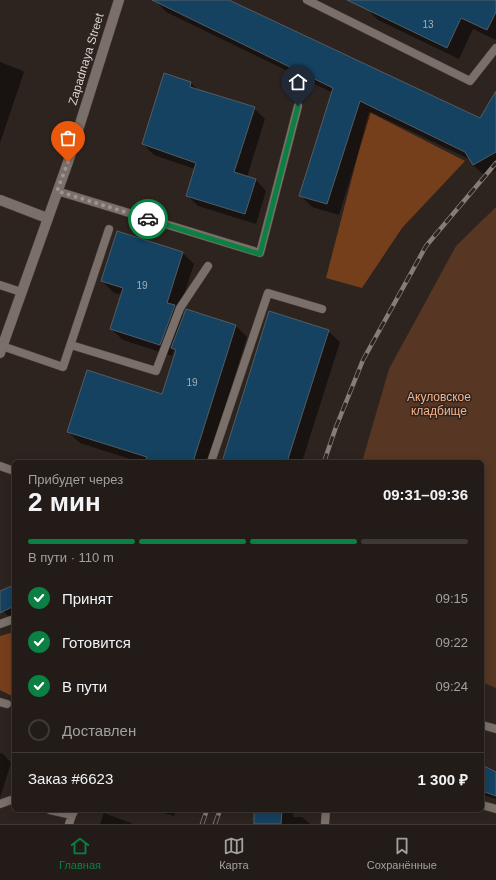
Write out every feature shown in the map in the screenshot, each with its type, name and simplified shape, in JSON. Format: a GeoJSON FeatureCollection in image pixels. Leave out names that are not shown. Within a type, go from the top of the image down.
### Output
{"type":"FeatureCollection","features":[{"type":"Feature","properties":{"kind":"street","name":"Zapadnaya Street"},"geometry":{"type":"LineString","coordinates":[[1,349],[68,162],[119,0]]}},
{"type":"Feature","properties":{"kind":"street"},"geometry":{"type":"LineString","coordinates":[[0,200],[47,218]]}},
{"type":"Feature","properties":{"kind":"lane"},"geometry":{"type":"LineString","coordinates":[[307,0],[470,81],[496,48]]}},
{"type":"Feature","properties":{"kind":"lane"},"geometry":{"type":"LineString","coordinates":[[57,191],[260,254],[298,106]]}},
{"type":"Feature","properties":{"kind":"lane"},"geometry":{"type":"LineString","coordinates":[[1,349],[63,367],[109,229]]}},
{"type":"Feature","properties":{"kind":"lane"},"geometry":{"type":"LineString","coordinates":[[71,345],[156,371],[180,308],[208,266]]}},
{"type":"Feature","properties":{"kind":"lane"},"geometry":{"type":"LineString","coordinates":[[0,285],[21,292]]}},
{"type":"Feature","properties":{"kind":"lane"},"geometry":{"type":"LineString","coordinates":[[212,460],[268,293],[322,309]]}},
{"type":"Feature","properties":{"kind":"lane"},"geometry":{"type":"LineString","coordinates":[[0,466],[12,470]]}},
{"type":"Feature","properties":{"kind":"lane"},"geometry":{"type":"LineString","coordinates":[[0,624],[12,620]]}},
{"type":"Feature","properties":{"kind":"lane"},"geometry":{"type":"LineString","coordinates":[[484,726],[496,729]]}},
{"type":"Feature","properties":{"kind":"lane"},"geometry":{"type":"LineString","coordinates":[[0,804],[12,800]]}},
{"type":"Feature","properties":{"kind":"lane"},"geometry":{"type":"LineString","coordinates":[[484,806],[496,809]]}},
{"type":"Feature","properties":{"kind":"lane"},"geometry":{"type":"LineString","coordinates":[[325,824],[326,812]]}},
{"type":"Feature","properties":{"kind":"lane"},"geometry":{"type":"LineString","coordinates":[[69,824],[74,813]]}},
{"type":"Feature","properties":{"kind":"green space","name":"Акуловское кладбище"},"geometry":{"type":"Polygon","coordinates":[[[496,207],[496,688],[484,683],[484,460],[363,460],[389,369],[456,246],[496,207]]]}},
{"type":"Feature","properties":{"kind":"shaded area"},"geometry":{"type":"Polygon","coordinates":[[[369,112],[465,161],[402,228],[362,288],[326,278],[369,112]]]}},
{"type":"Feature","properties":{"kind":"shaded area"},"geometry":{"type":"Polygon","coordinates":[[[12,633],[12,696],[0,690],[0,636],[12,633]]]}},
{"type":"Feature","properties":{"kind":"building"},"geometry":{"type":"Polygon","coordinates":[[[152,0],[229,0],[480,118],[496,91],[496,152],[473,165],[465,152],[360,101],[327,204],[299,196],[333,88],[152,0]]]}},
{"type":"Feature","properties":{"kind":"building"},"geometry":{"type":"Polygon","coordinates":[[[347,0],[496,0],[496,12],[487,30],[461,18],[447,48],[347,0]]]}},
{"type":"Feature","properties":{"kind":"building"},"geometry":{"type":"Polygon","coordinates":[[[164,73],[191,82],[190,87],[255,107],[234,172],[256,179],[245,214],[186,196],[196,163],[142,144],[164,73]]]}},
{"type":"Feature","properties":{"kind":"building"},"geometry":{"type":"Polygon","coordinates":[[[117,231],[183,252],[167,303],[175,305],[160,345],[110,329],[123,288],[101,281],[117,231]]]}},
{"type":"Feature","properties":{"kind":"building"},"geometry":{"type":"Polygon","coordinates":[[[186,309],[236,325],[194,460],[146,460],[147,457],[67,432],[87,370],[162,394],[176,350],[171,348],[186,309]]]}},
{"type":"Feature","properties":{"kind":"building"},"geometry":{"type":"Polygon","coordinates":[[[269,311],[329,330],[288,460],[223,460],[269,311]]]}},
{"type":"Feature","properties":{"kind":"building"},"geometry":{"type":"Polygon","coordinates":[[[12,586],[12,607],[0,613],[0,591],[12,586]]]}},
{"type":"Feature","properties":{"kind":"building"},"geometry":{"type":"Polygon","coordinates":[[[484,766],[496,772],[496,796],[484,792],[484,766]]]}},
{"type":"Feature","properties":{"kind":"building"},"geometry":{"type":"Polygon","coordinates":[[[254,812],[282,812],[281,824],[254,824],[254,812]]]}},
{"type":"Feature","properties":{"kind":"railway"},"geometry":{"type":"LineString","coordinates":[[325,460],[336,427],[363,360],[426,246],[496,163]]}},
{"type":"Feature","properties":{"kind":"railway"},"geometry":{"type":"LineString","coordinates":[[202,824],[206,812]]}},
{"type":"Feature","properties":{"kind":"railway"},"geometry":{"type":"LineString","coordinates":[[215,824],[219,812]]}},
{"type":"Feature","properties":{"kind":"way so far"},"geometry":{"type":"LineString","coordinates":[[68,162],[57,191],[148,219]]}},
{"type":"Feature","properties":{"kind":"route"},"geometry":{"type":"LineString","coordinates":[[148,219],[260,254],[298,106]]}}]}
